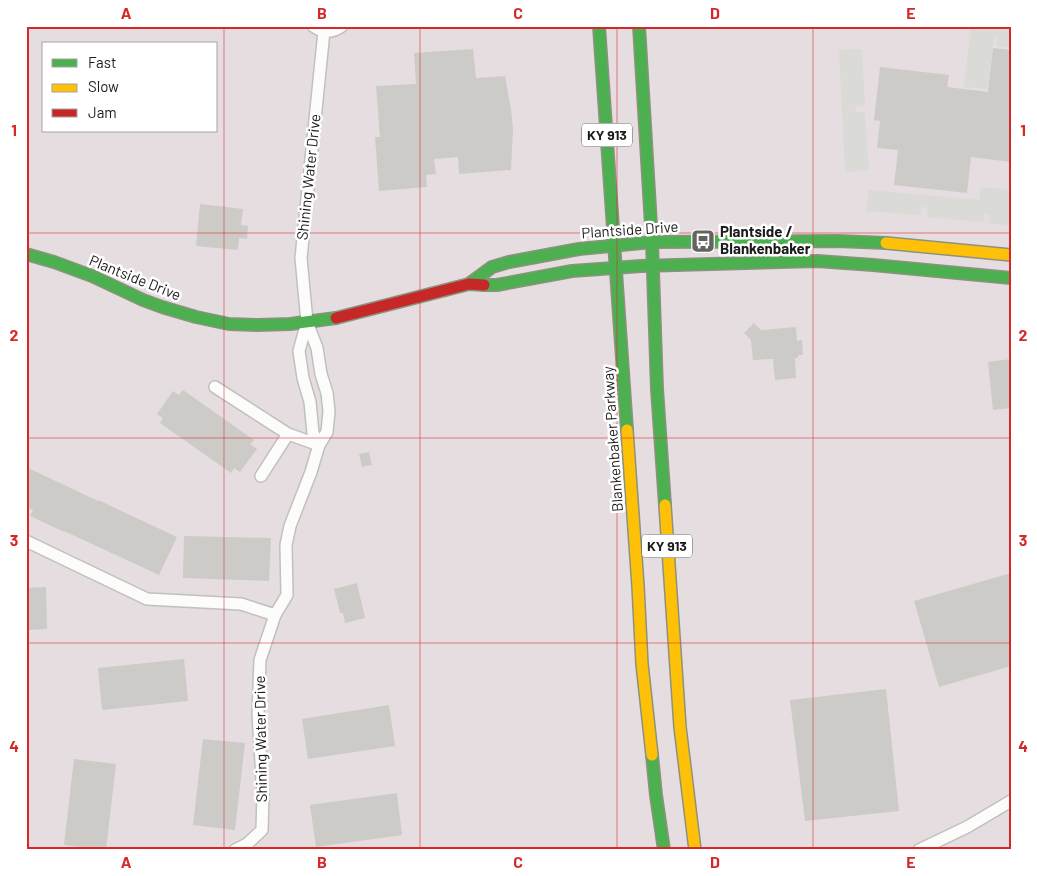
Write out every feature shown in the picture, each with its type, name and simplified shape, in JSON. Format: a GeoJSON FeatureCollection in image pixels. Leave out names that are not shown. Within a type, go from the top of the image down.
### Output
{"type":"FeatureCollection","features":[{"type":"Feature","properties":{"kind":"main road","name":"Blankenbaker Parkway"},"geometry":{"type":"LineString","coordinates":[[599,26],[638,576],[642,664],[664,850]]}},
{"type":"Feature","properties":{"kind":"main road","name":"KY 913"},"geometry":{"type":"LineString","coordinates":[[639,26],[652,242],[657,389],[670,594],[680,727],[695,850]]}},
{"type":"Feature","properties":{"kind":"main road","name":"Plantside Drive"},"geometry":{"type":"LineString","coordinates":[[469,284],[492,267],[509,262],[553,253],[652,242],[838,240],[881,243],[1011,278]]}},
{"type":"Feature","properties":{"kind":"main road","name":"Plantside Drive"},"geometry":{"type":"LineString","coordinates":[[26,254],[77,270],[162,307],[229,324],[290,324],[335,318],[469,284],[497,285],[572,270],[817,261],[873,265],[953,261],[1011,254]]}},
{"type":"Feature","properties":{"kind":"street"},"geometry":{"type":"LineString","coordinates":[[313,26],[324,32],[336,30],[342,26]]}},
{"type":"Feature","properties":{"kind":"street","name":"Shining Water Drive"},"geometry":{"type":"LineString","coordinates":[[235,850],[247,844],[262,830],[263,794],[258,714],[260,660],[275,615],[288,595],[286,545],[290,526],[311,472],[319,445],[327,432],[329,411],[327,393],[321,374],[317,348],[307,322],[301,258],[324,32]]}},
{"type":"Feature","properties":{"kind":"street","name":"Shining Water Drive"},"geometry":{"type":"LineString","coordinates":[[307,322],[298,351],[310,402],[313,434],[319,445]]}},
{"type":"Feature","properties":{"kind":"street"},"geometry":{"type":"LineString","coordinates":[[215,387],[288,434],[319,445]]}},
{"type":"Feature","properties":{"kind":"street"},"geometry":{"type":"LineString","coordinates":[[261,476],[288,434]]}},
{"type":"Feature","properties":{"kind":"street"},"geometry":{"type":"LineString","coordinates":[[26,541],[147,599],[241,604],[275,615]]}},
{"type":"Feature","properties":{"kind":"street"},"geometry":{"type":"LineString","coordinates":[[919,850],[967,827],[1011,801]]}},
{"type":"Feature","properties":{"kind":"shaded area"},"geometry":{"type":"Polygon","coordinates":[[[26,26],[1011,26],[1011,850],[26,850],[26,26]]]}},
{"type":"Feature","properties":{"kind":"shaded area"},"geometry":{"type":"Polygon","coordinates":[[[971,26],[1011,26],[1011,48],[997,46],[998,37],[994,36],[988,89],[964,87],[971,26]]]}},
{"type":"Feature","properties":{"kind":"shaded area"},"geometry":{"type":"Polygon","coordinates":[[[862,49],[865,106],[857,106],[855,110],[865,112],[869,170],[845,172],[839,50],[862,49]]]}},
{"type":"Feature","properties":{"kind":"shaded area"},"geometry":{"type":"Polygon","coordinates":[[[981,187],[1011,190],[1011,226],[989,223],[990,215],[986,213],[984,215],[984,222],[927,217],[928,210],[926,207],[921,209],[921,215],[866,211],[869,190],[979,200],[981,187]]]}},
{"type":"Feature","properties":{"kind":"building"},"geometry":{"type":"Polygon","coordinates":[[[993,48],[1011,50],[1011,162],[971,157],[967,193],[894,185],[898,150],[877,148],[880,121],[874,120],[880,67],[949,75],[947,87],[988,92],[993,48]]]}},
{"type":"Feature","properties":{"kind":"building"},"geometry":{"type":"Polygon","coordinates":[[[473,49],[476,78],[505,76],[513,129],[511,170],[459,174],[458,157],[434,159],[436,174],[426,175],[427,187],[379,191],[375,137],[380,137],[376,86],[416,84],[414,53],[473,49]]]}},
{"type":"Feature","properties":{"kind":"building"},"geometry":{"type":"Polygon","coordinates":[[[200,204],[243,209],[241,225],[248,226],[247,239],[239,238],[238,250],[196,246],[200,204]]]}},
{"type":"Feature","properties":{"kind":"building"},"geometry":{"type":"Polygon","coordinates":[[[754,323],[761,330],[796,327],[797,341],[802,340],[803,355],[798,355],[798,358],[795,358],[796,378],[775,380],[773,359],[753,360],[751,340],[744,333],[754,323]]]}},
{"type":"Feature","properties":{"kind":"building"},"geometry":{"type":"Polygon","coordinates":[[[1011,359],[1011,408],[993,410],[988,362],[1011,359]]]}},
{"type":"Feature","properties":{"kind":"building"},"geometry":{"type":"Polygon","coordinates":[[[183,390],[254,440],[250,444],[257,449],[240,472],[234,468],[231,473],[160,423],[163,418],[157,414],[173,391],[179,395],[183,390]]]}},
{"type":"Feature","properties":{"kind":"building"},"geometry":{"type":"Polygon","coordinates":[[[369,452],[372,465],[362,467],[359,454],[369,452]]]}},
{"type":"Feature","properties":{"kind":"building"},"geometry":{"type":"Polygon","coordinates":[[[26,467],[177,537],[159,575],[30,516],[33,510],[26,507],[26,467]]]}},
{"type":"Feature","properties":{"kind":"building"},"geometry":{"type":"Polygon","coordinates":[[[184,536],[271,538],[269,581],[183,578],[184,536]]]}},
{"type":"Feature","properties":{"kind":"building"},"geometry":{"type":"Polygon","coordinates":[[[1011,573],[1011,666],[939,687],[914,601],[1011,573]]]}},
{"type":"Feature","properties":{"kind":"building"},"geometry":{"type":"Polygon","coordinates":[[[357,583],[365,618],[345,623],[343,613],[340,613],[334,589],[357,583]]]}},
{"type":"Feature","properties":{"kind":"building"},"geometry":{"type":"Polygon","coordinates":[[[46,587],[47,629],[26,630],[26,588],[46,587]]]}},
{"type":"Feature","properties":{"kind":"building"},"geometry":{"type":"Polygon","coordinates":[[[184,659],[188,701],[102,710],[98,668],[184,659]]]}},
{"type":"Feature","properties":{"kind":"building"},"geometry":{"type":"Polygon","coordinates":[[[886,689],[899,811],[805,821],[790,700],[886,689]]]}},
{"type":"Feature","properties":{"kind":"building"},"geometry":{"type":"Polygon","coordinates":[[[389,705],[395,746],[308,759],[302,719],[389,705]]]}},
{"type":"Feature","properties":{"kind":"building"},"geometry":{"type":"Polygon","coordinates":[[[203,739],[245,743],[235,830],[193,825],[203,739]]]}},
{"type":"Feature","properties":{"kind":"building"},"geometry":{"type":"Polygon","coordinates":[[[74,759],[116,764],[106,850],[64,845],[74,759]]]}},
{"type":"Feature","properties":{"kind":"building"},"geometry":{"type":"Polygon","coordinates":[[[397,793],[402,835],[316,847],[310,805],[397,793]]]}},
{"type":"Feature","properties":{"kind":"traffic: fast"},"geometry":{"type":"LineString","coordinates":[[599,26],[627,430]]}},
{"type":"Feature","properties":{"kind":"traffic: fast"},"geometry":{"type":"LineString","coordinates":[[639,26],[652,242],[657,389],[665,505]]}},
{"type":"Feature","properties":{"kind":"traffic: fast"},"geometry":{"type":"LineString","coordinates":[[469,284],[492,267],[579,249],[652,242],[838,241],[886,243]]}},
{"type":"Feature","properties":{"kind":"traffic: fast"},"geometry":{"type":"LineString","coordinates":[[26,254],[92,276],[162,307],[229,324],[290,324],[336,318]]}},
{"type":"Feature","properties":{"kind":"traffic: fast"},"geometry":{"type":"LineString","coordinates":[[484,285],[497,285],[572,271],[641,266],[817,261],[1011,278]]}},
{"type":"Feature","properties":{"kind":"traffic: fast"},"geometry":{"type":"LineString","coordinates":[[652,755],[664,850]]}},
{"type":"Feature","properties":{"kind":"traffic: slow"},"geometry":{"type":"LineString","coordinates":[[886,243],[1011,255]]}},
{"type":"Feature","properties":{"kind":"traffic: slow"},"geometry":{"type":"LineString","coordinates":[[627,430],[642,664],[652,755]]}},
{"type":"Feature","properties":{"kind":"traffic: slow"},"geometry":{"type":"LineString","coordinates":[[665,505],[680,727],[695,850]]}},
{"type":"Feature","properties":{"kind":"traffic: jam"},"geometry":{"type":"LineString","coordinates":[[336,318],[469,284],[484,285]]}},
{"type":"Feature","properties":{"kind":"place","name":"Plantside / Blankenbaker"},"geometry":{"type":"Point","coordinates":[703,241]}}]}
